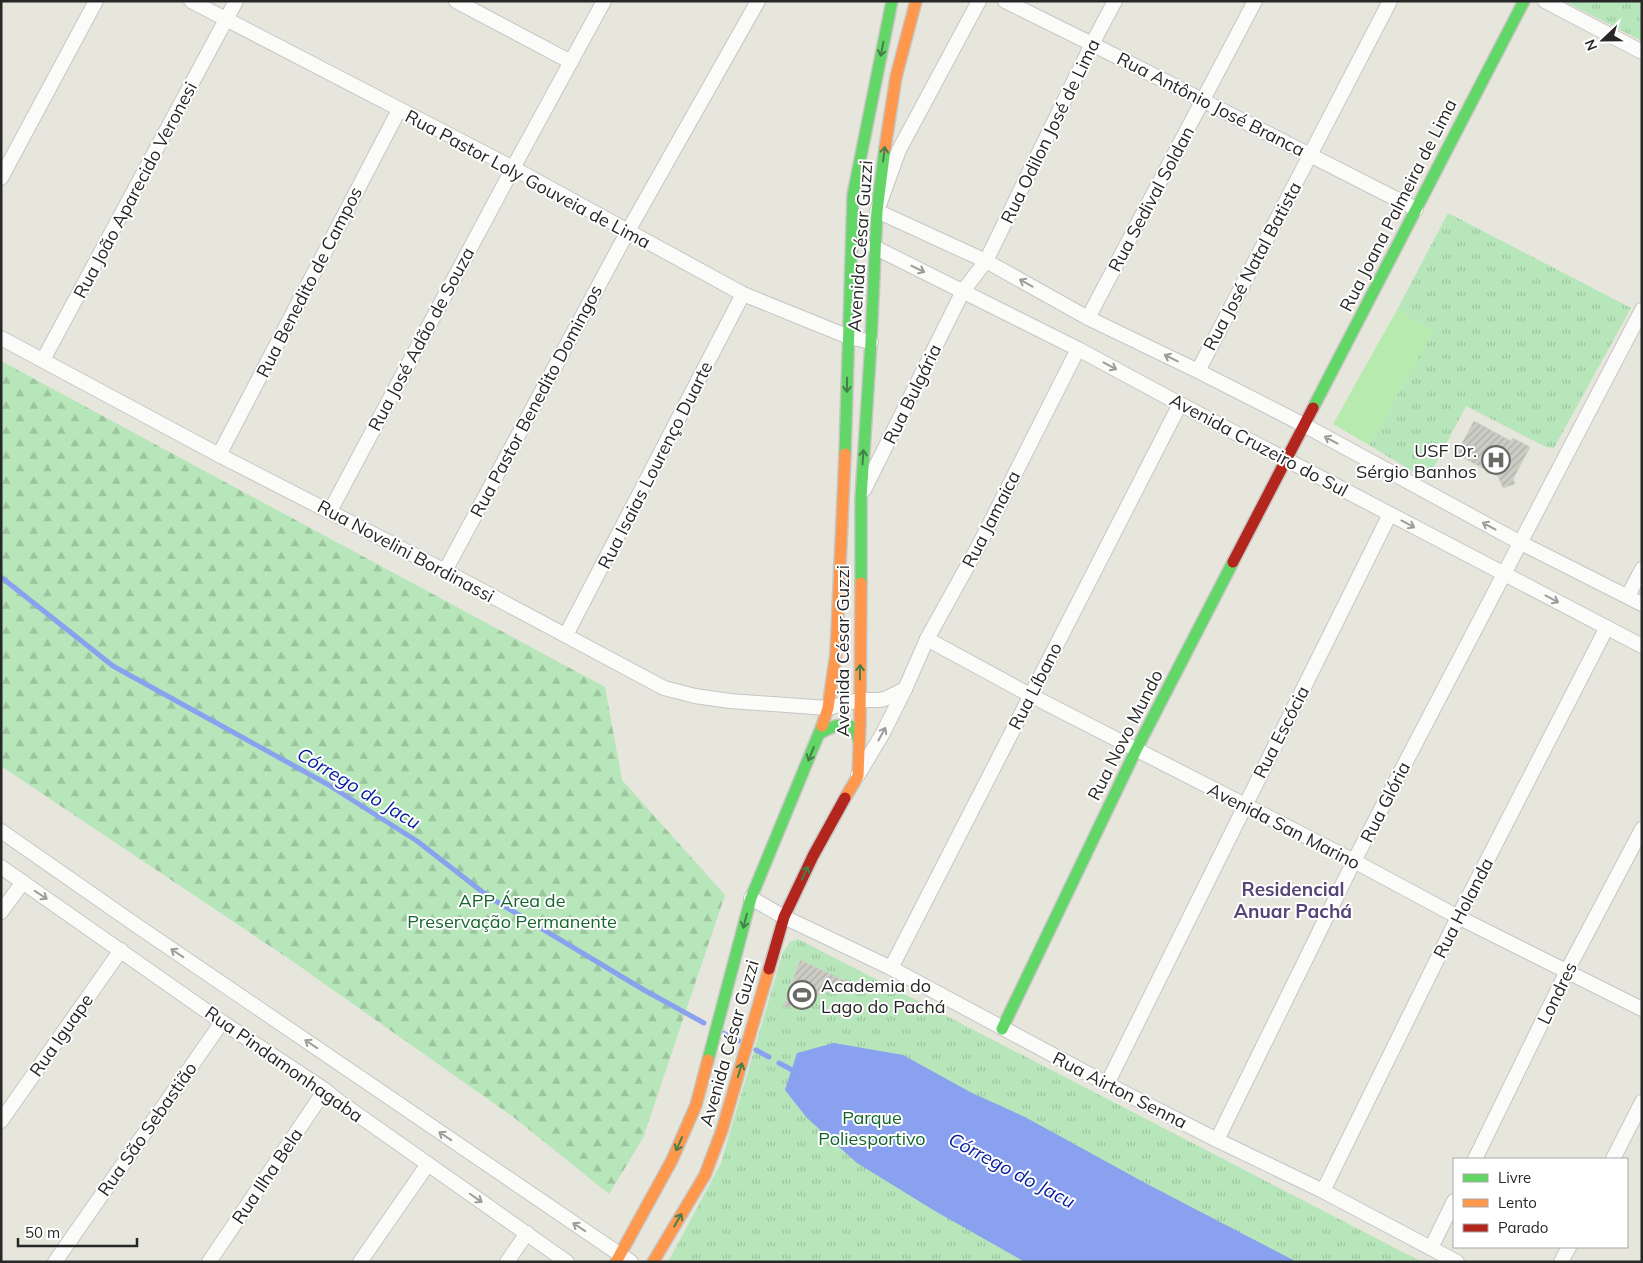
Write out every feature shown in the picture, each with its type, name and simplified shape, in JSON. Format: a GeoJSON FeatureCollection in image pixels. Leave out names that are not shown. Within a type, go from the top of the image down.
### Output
{"type":"FeatureCollection","features":[{"type":"Feature","properties":{"kind":"street"},"geometry":{"type":"LineString","coordinates":[[1,178],[96,1]]}},
{"type":"Feature","properties":{"kind":"street","name":"Rua Pastor Loly Gouveia de Lima"},"geometry":{"type":"LineString","coordinates":[[191,1],[512,168],[743,294],[849,337],[872,342]]}},
{"type":"Feature","properties":{"kind":"street","name":"Rua João Aparecido Veronesi"},"geometry":{"type":"LineString","coordinates":[[43,360],[236,1]]}},
{"type":"Feature","properties":{"kind":"street"},"geometry":{"type":"LineString","coordinates":[[456,1],[571,62]]}},
{"type":"Feature","properties":{"kind":"street","name":"Rua José Adão de Souza"},"geometry":{"type":"LineString","coordinates":[[330,511],[512,168],[604,1]]}},
{"type":"Feature","properties":{"kind":"street","name":"Rua Pastor Benedito Domingos"},"geometry":{"type":"LineString","coordinates":[[445,571],[628,231],[758,1]]}},
{"type":"Feature","properties":{"kind":"street","name":"Avenida César Guzzi"},"geometry":{"type":"LineString","coordinates":[[622,1259],[672,1160],[696,1106],[751,898],[828,708],[836,652],[845,467],[853,195],[892,1]]}},
{"type":"Feature","properties":{"kind":"street","name":"Avenida César Guzzi"},"geometry":{"type":"LineString","coordinates":[[653,1262],[705,1174],[722,1130],[784,917],[813,856],[858,776],[860,741],[861,498],[872,342],[874,247],[888,121],[896,77],[916,1]]}},
{"type":"Feature","properties":{"kind":"street"},"geometry":{"type":"LineString","coordinates":[[877,212],[899,150],[979,1]]}},
{"type":"Feature","properties":{"kind":"street","name":"Rua Antônio José Branca"},"geometry":{"type":"LineString","coordinates":[[1005,1],[1416,209]]}},
{"type":"Feature","properties":{"kind":"street","name":"Rua Odilon José de Lima"},"geometry":{"type":"LineString","coordinates":[[963,291],[986,261],[1115,1]]}},
{"type":"Feature","properties":{"kind":"street","name":"Rua Sedival Soldan"},"geometry":{"type":"LineString","coordinates":[[1088,318],[1256,1]]}},
{"type":"Feature","properties":{"kind":"street","name":"Rua José Natal Batista"},"geometry":{"type":"LineString","coordinates":[[1198,371],[1390,1]]}},
{"type":"Feature","properties":{"kind":"street","name":"Rua Joana Palmeira de Lima"},"geometry":{"type":"LineString","coordinates":[[1286,460],[1524,1]]}},
{"type":"Feature","properties":{"kind":"street"},"geometry":{"type":"LineString","coordinates":[[1545,1],[1642,52]]}},
{"type":"Feature","properties":{"kind":"street","name":"Rua Benedito de Campos"},"geometry":{"type":"LineString","coordinates":[[219,455],[399,110]]}},
{"type":"Feature","properties":{"kind":"street","name":"Avenida Cruzeiro do Sul"},"geometry":{"type":"LineString","coordinates":[[877,212],[986,261],[1088,318],[1304,425],[1519,542],[1642,604]]}},
{"type":"Feature","properties":{"kind":"street","name":"Avenida Cruzeiro do Sul"},"geometry":{"type":"LineString","coordinates":[[874,247],[1078,349],[1642,646]]}},
{"type":"Feature","properties":{"kind":"street","name":"Rua Bulgária"},"geometry":{"type":"LineString","coordinates":[[861,498],[963,291]]}},
{"type":"Feature","properties":{"kind":"street","name":"Rua Isaias Lourenço Duarte"},"geometry":{"type":"LineString","coordinates":[[566,635],[743,294]]}},
{"type":"Feature","properties":{"kind":"street","name":"Rua Glória"},"geometry":{"type":"LineString","coordinates":[[1217,1140],[1354,861],[1519,542],[1637,329],[1642,310]]}},
{"type":"Feature","properties":{"kind":"street","name":"Rua Novelini Bordinassi"},"geometry":{"type":"LineString","coordinates":[[1,338],[219,455],[445,571],[664,688],[695,696],[730,701],[828,708],[859,700]]}},
{"type":"Feature","properties":{"kind":"street","name":"Rua Jamaica"},"geometry":{"type":"LineString","coordinates":[[858,776],[883,734],[928,639],[978,547],[1078,349]]}},
{"type":"Feature","properties":{"kind":"street","name":"Rua Líbano"},"geometry":{"type":"LineString","coordinates":[[891,968],[1180,404]]}},
{"type":"Feature","properties":{"kind":"street","name":"Rua Novo Mundo"},"geometry":{"type":"LineString","coordinates":[[1002,1029],[1136,750],[1286,460]]}},
{"type":"Feature","properties":{"kind":"street","name":"Rua Escócia"},"geometry":{"type":"LineString","coordinates":[[1107,1084],[1390,514]]}},
{"type":"Feature","properties":{"kind":"street"},"geometry":{"type":"LineString","coordinates":[[1628,596],[1642,570]]}},
{"type":"Feature","properties":{"kind":"street","name":"Rua Holanda"},"geometry":{"type":"LineString","coordinates":[[1323,1191],[1458,918],[1606,627]]}},
{"type":"Feature","properties":{"kind":"street","name":"Avenida San Marino"},"geometry":{"type":"LineString","coordinates":[[928,639],[1030,695],[1354,861],[1458,918],[1642,1009]]}},
{"type":"Feature","properties":{"kind":"street"},"geometry":{"type":"LineString","coordinates":[[859,700],[888,698],[905,689]]}},
{"type":"Feature","properties":{"kind":"street"},"geometry":{"type":"LineString","coordinates":[[819,734],[833,726],[847,724],[856,728],[860,741]]}},
{"type":"Feature","properties":{"kind":"street","name":"Londres"},"geometry":{"type":"LineString","coordinates":[[1475,1158],[1567,972],[1642,829]]}},
{"type":"Feature","properties":{"kind":"street"},"geometry":{"type":"LineString","coordinates":[[1,830],[622,1259]]}},
{"type":"Feature","properties":{"kind":"street","name":"Rua Pindamonhagaba"},"geometry":{"type":"LineString","coordinates":[[1,867],[222,1022],[325,1090],[568,1262]]}},
{"type":"Feature","properties":{"kind":"street"},"geometry":{"type":"LineString","coordinates":[[1,912],[22,882]]}},
{"type":"Feature","properties":{"kind":"street","name":"Rua Airton Senna"},"geometry":{"type":"LineString","coordinates":[[751,898],[784,917],[891,968],[1107,1084],[1323,1191],[1457,1262]]}},
{"type":"Feature","properties":{"kind":"street","name":"Rua Iguape"},"geometry":{"type":"LineString","coordinates":[[1,1121],[121,950]]}},
{"type":"Feature","properties":{"kind":"street","name":"Rua São Sebastião"},"geometry":{"type":"LineString","coordinates":[[55,1262],[222,1022]]}},
{"type":"Feature","properties":{"kind":"street","name":"Rua Ilha Bela"},"geometry":{"type":"LineString","coordinates":[[209,1262],[325,1090]]}},
{"type":"Feature","properties":{"kind":"street"},"geometry":{"type":"LineString","coordinates":[[1614,1158],[1642,1102]]}},
{"type":"Feature","properties":{"kind":"street"},"geometry":{"type":"LineString","coordinates":[[360,1262],[428,1164]]}},
{"type":"Feature","properties":{"kind":"street"},"geometry":{"type":"LineString","coordinates":[[1432,1248],[1453,1203]]}},
{"type":"Feature","properties":{"kind":"street"},"geometry":{"type":"LineString","coordinates":[[507,1262],[527,1233]]}},
{"type":"Feature","properties":{"kind":"street"},"geometry":{"type":"LineString","coordinates":[[1561,1262],[1568,1248]]}},
{"type":"Feature","properties":{"kind":"green space"},"geometry":{"type":"Polygon","coordinates":[[[1564,1],[1642,1],[1642,41],[1564,1]]]}},
{"type":"Feature","properties":{"kind":"green space"},"geometry":{"type":"Polygon","coordinates":[[[1448,213],[1631,308],[1554,448],[1546,447],[1466,406],[1427,480],[1369,445],[1433,331],[1397,310],[1448,213]]]}},
{"type":"Feature","properties":{"kind":"green space"},"geometry":{"type":"Polygon","coordinates":[[[1397,310],[1433,331],[1369,445],[1333,424],[1397,310]]]}},
{"type":"Feature","properties":{"kind":"green space","name":"APP Área de Preservação Permanente"},"geometry":{"type":"Polygon","coordinates":[[[1,361],[605,687],[622,780],[725,895],[643,1138],[609,1194],[516,1119],[295,963],[1,766],[1,361]]]}},
{"type":"Feature","properties":{"kind":"green space","name":"Parque Poliesportivo"},"geometry":{"type":"Polygon","coordinates":[[[798,939],[1422,1262],[668,1262],[721,1163],[783,952],[790,942],[798,939]]]}},
{"type":"Feature","properties":{"kind":"water"},"geometry":{"type":"Polygon","coordinates":[[[834,1043],[903,1055],[972,1093],[1025,1117],[1147,1184],[1297,1262],[1025,1262],[935,1211],[857,1163],[807,1118],[785,1090],[797,1053],[834,1043]]]}},
{"type":"Feature","properties":{"kind":"building","name":"USF Dr. Sérgio Banhos"},"geometry":{"type":"Polygon","coordinates":[[[1474,421],[1511,441],[1513,438],[1530,447],[1513,479],[1515,484],[1503,488],[1498,476],[1456,454],[1474,421]]]}},
{"type":"Feature","properties":{"kind":"building","name":"Academia do Lago do Pachá"},"geometry":{"type":"Polygon","coordinates":[[[800,960],[850,983],[783,1008],[800,960]]]}},
{"type":"Feature","properties":{"kind":"waterway","name":"Córrego do Jacu"},"geometry":{"type":"LineString","coordinates":[[1,577],[113,666],[327,784],[417,841],[489,897],[644,990],[704,1023]]}},
{"type":"Feature","properties":{"kind":"waterway","name":"Córrego do Jacu"},"geometry":{"type":"LineString","coordinates":[[721,1032],[739,1041]]}},
{"type":"Feature","properties":{"kind":"waterway","name":"Córrego do Jacu"},"geometry":{"type":"LineString","coordinates":[[756,1050],[769,1057]]}},
{"type":"Feature","properties":{"kind":"waterway","name":"Córrego do Jacu"},"geometry":{"type":"LineString","coordinates":[[779,1063],[796,1072]]}},
{"type":"Feature","properties":{"kind":"traffic: fast"},"geometry":{"type":"LineString","coordinates":[[845,454],[853,195],[892,1]]}},
{"type":"Feature","properties":{"kind":"traffic: fast"},"geometry":{"type":"LineString","coordinates":[[1313,408],[1524,1]]}},
{"type":"Feature","properties":{"kind":"traffic: fast"},"geometry":{"type":"LineString","coordinates":[[861,583],[861,498],[877,211],[885,148]]}},
{"type":"Feature","properties":{"kind":"traffic: fast"},"geometry":{"type":"LineString","coordinates":[[1002,1029],[1136,750],[1233,562]]}},
{"type":"Feature","properties":{"kind":"traffic: fast"},"geometry":{"type":"LineString","coordinates":[[819,734],[832,727],[845,725],[855,728],[859,741]]}},
{"type":"Feature","properties":{"kind":"traffic: fast"},"geometry":{"type":"LineString","coordinates":[[708,1060],[751,898],[822,726]]}},
{"type":"Feature","properties":{"kind":"traffic: slow"},"geometry":{"type":"LineString","coordinates":[[885,148],[896,77],[916,1]]}},
{"type":"Feature","properties":{"kind":"traffic: slow"},"geometry":{"type":"LineString","coordinates":[[822,726],[828,708],[836,653],[845,454]]}},
{"type":"Feature","properties":{"kind":"traffic: slow"},"geometry":{"type":"LineString","coordinates":[[845,798],[858,776],[861,583]]}},
{"type":"Feature","properties":{"kind":"traffic: slow"},"geometry":{"type":"LineString","coordinates":[[653,1262],[705,1175],[722,1130],[769,969]]}},
{"type":"Feature","properties":{"kind":"traffic: slow"},"geometry":{"type":"LineString","coordinates":[[616,1262],[672,1160],[696,1105],[708,1060]]}},
{"type":"Feature","properties":{"kind":"traffic: jam"},"geometry":{"type":"LineString","coordinates":[[1233,562],[1313,408]]}},
{"type":"Feature","properties":{"kind":"traffic: jam"},"geometry":{"type":"LineString","coordinates":[[769,969],[784,917],[813,856],[845,798]]}},
{"type":"Feature","properties":{"kind":"place","name":"USF Dr. Sérgio Banhos"},"geometry":{"type":"Point","coordinates":[1496,460]}},
{"type":"Feature","properties":{"kind":"place","name":"Academia do Lago do Pachá"},"geometry":{"type":"Point","coordinates":[802,995]}},
{"type":"Feature","properties":{"kind":"district","name":"Residencial Anuar Pachá"},"geometry":{"type":"Point","coordinates":[1293,900]}}]}
